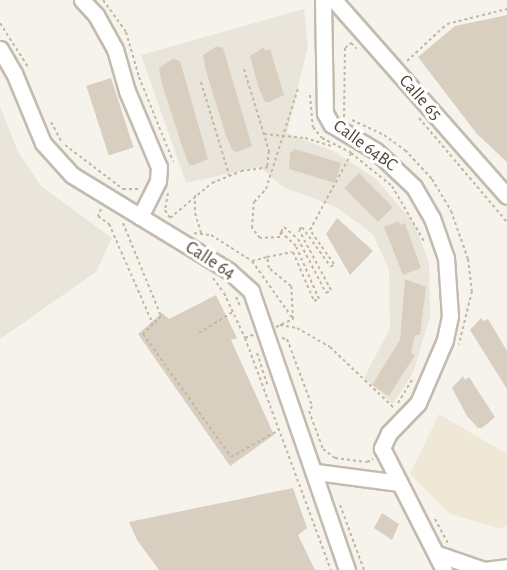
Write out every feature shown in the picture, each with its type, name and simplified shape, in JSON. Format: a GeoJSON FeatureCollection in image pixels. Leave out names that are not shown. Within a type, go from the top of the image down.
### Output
{"type":"FeatureCollection","features":[{"type":"Feature","properties":{"kind":"street"},"geometry":{"type":"LineString","coordinates":[[82,0],[96,15],[115,49],[127,91],[159,167],[158,181],[137,222]]}},
{"type":"Feature","properties":{"kind":"street","name":"Calle 64BC"},"geometry":{"type":"LineString","coordinates":[[323,0],[325,113],[331,124],[359,139],[389,160],[414,187],[436,228],[446,258],[450,316],[445,340],[433,374],[400,413],[382,448],[438,554],[444,570]]}},
{"type":"Feature","properties":{"kind":"street","name":"Calle 65"},"geometry":{"type":"LineString","coordinates":[[334,0],[507,196]]}},
{"type":"Feature","properties":{"kind":"street","name":"Calle 64"},"geometry":{"type":"LineString","coordinates":[[0,49],[15,74],[43,142],[72,175],[137,222],[229,271],[251,291],[316,472],[347,570]]}},
{"type":"Feature","properties":{"kind":"street"},"geometry":{"type":"LineString","coordinates":[[316,472],[399,483]]}},
{"type":"Feature","properties":{"kind":"street"},"geometry":{"type":"LineString","coordinates":[[438,554],[484,570],[507,567]]}},
{"type":"Feature","properties":{"kind":"path"},"geometry":{"type":"LineString","coordinates":[[396,72],[432,34],[447,24],[507,9]]}},
{"type":"Feature","properties":{"kind":"path"},"geometry":{"type":"LineString","coordinates":[[0,23],[29,71]]}},
{"type":"Feature","properties":{"kind":"path"},"geometry":{"type":"LineString","coordinates":[[244,69],[269,151],[266,189],[254,202],[252,228],[260,238],[280,237],[284,227],[298,239],[326,293],[331,290],[299,230],[302,227],[331,267],[334,264],[310,230],[359,139]]}},
{"type":"Feature","properties":{"kind":"path"},"geometry":{"type":"LineString","coordinates":[[201,82],[229,175]]}},
{"type":"Feature","properties":{"kind":"path"},"geometry":{"type":"LineString","coordinates":[[269,167],[298,89]]}},
{"type":"Feature","properties":{"kind":"path"},"geometry":{"type":"LineString","coordinates":[[49,120],[63,144],[94,170],[128,191],[143,185]]}},
{"type":"Feature","properties":{"kind":"path"},"geometry":{"type":"LineString","coordinates":[[264,134],[282,135],[351,153],[392,186],[428,249]]}},
{"type":"Feature","properties":{"kind":"path"},"geometry":{"type":"LineString","coordinates":[[170,218],[196,193],[229,175],[269,167]]}},
{"type":"Feature","properties":{"kind":"path"},"geometry":{"type":"LineString","coordinates":[[196,193],[195,213],[201,233]]}},
{"type":"Feature","properties":{"kind":"path"},"geometry":{"type":"LineString","coordinates":[[94,202],[112,213]]}},
{"type":"Feature","properties":{"kind":"path"},"geometry":{"type":"LineString","coordinates":[[102,207],[98,216],[109,224],[153,324]]}},
{"type":"Feature","properties":{"kind":"path"},"geometry":{"type":"LineString","coordinates":[[118,217],[124,221],[137,222]]}},
{"type":"Feature","properties":{"kind":"path"},"geometry":{"type":"LineString","coordinates":[[124,221],[123,229],[160,316],[143,334],[231,457],[279,430]]}},
{"type":"Feature","properties":{"kind":"path"},"geometry":{"type":"LineString","coordinates":[[252,261],[293,252],[314,302],[319,299],[296,246],[281,232]]}},
{"type":"Feature","properties":{"kind":"path"},"geometry":{"type":"LineString","coordinates":[[194,233],[211,235],[252,261],[293,319]]}},
{"type":"Feature","properties":{"kind":"path"},"geometry":{"type":"LineString","coordinates":[[267,257],[269,268],[291,286],[293,319]]}},
{"type":"Feature","properties":{"kind":"path"},"geometry":{"type":"LineString","coordinates":[[248,272],[256,267]]}},
{"type":"Feature","properties":{"kind":"path"},"geometry":{"type":"LineString","coordinates":[[203,272],[224,292],[234,311],[331,570]]}},
{"type":"Feature","properties":{"kind":"path"},"geometry":{"type":"LineString","coordinates":[[266,295],[272,291]]}},
{"type":"Feature","properties":{"kind":"path"},"geometry":{"type":"LineString","coordinates":[[199,333],[234,311]]}},
{"type":"Feature","properties":{"kind":"path"},"geometry":{"type":"LineString","coordinates":[[293,319],[280,325],[297,328],[330,347],[400,413]]}},
{"type":"Feature","properties":{"kind":"path"},"geometry":{"type":"LineString","coordinates":[[275,327],[280,338],[287,339],[312,406],[309,411],[323,449],[335,458],[367,462],[373,455]]}},
{"type":"Feature","properties":{"kind":"path"},"geometry":{"type":"LineString","coordinates":[[400,413],[417,371]]}},
{"type":"Feature","properties":{"kind":"path"},"geometry":{"type":"LineString","coordinates":[[389,414],[400,413]]}},
{"type":"Feature","properties":{"kind":"path"},"geometry":{"type":"LineString","coordinates":[[340,503],[364,570]]}},
{"type":"Feature","properties":{"kind":"path"},"geometry":{"type":"LineString","coordinates":[[429,514],[454,549]]}},
{"type":"Feature","properties":{"kind":"shaded area"},"geometry":{"type":"Polygon","coordinates":[[[304,9],[308,46],[287,133],[335,152],[376,179],[415,225],[429,263],[430,317],[413,373],[393,404],[364,378],[390,328],[389,270],[373,234],[336,207],[283,187],[260,167],[186,183],[141,55],[304,9]]]}},
{"type":"Feature","properties":{"kind":"shaded area"},"geometry":{"type":"Polygon","coordinates":[[[0,106],[18,152],[41,186],[112,238],[96,272],[0,339],[0,106]]]}},
{"type":"Feature","properties":{"kind":"shaded area"},"geometry":{"type":"Polygon","coordinates":[[[439,414],[507,454],[507,525],[501,529],[450,514],[410,474],[439,414]]]}},
{"type":"Feature","properties":{"kind":"building"},"geometry":{"type":"Polygon","coordinates":[[[507,15],[507,162],[477,134],[418,57],[455,26],[507,15]]]}},
{"type":"Feature","properties":{"kind":"building"},"geometry":{"type":"Polygon","coordinates":[[[217,46],[223,48],[252,146],[237,152],[233,151],[226,136],[206,71],[203,55],[217,46]]]}},
{"type":"Feature","properties":{"kind":"building"},"geometry":{"type":"Polygon","coordinates":[[[264,47],[265,51],[270,49],[284,95],[269,102],[265,102],[258,86],[250,56],[264,47]]]}},
{"type":"Feature","properties":{"kind":"building"},"geometry":{"type":"Polygon","coordinates":[[[173,59],[180,61],[208,159],[194,165],[189,165],[162,84],[159,68],[173,59]]]}},
{"type":"Feature","properties":{"kind":"building"},"geometry":{"type":"Polygon","coordinates":[[[111,78],[134,147],[109,155],[86,86],[111,78]]]}},
{"type":"Feature","properties":{"kind":"building"},"geometry":{"type":"Polygon","coordinates":[[[295,149],[341,163],[335,183],[289,169],[290,153],[295,149]]]}},
{"type":"Feature","properties":{"kind":"building"},"geometry":{"type":"Polygon","coordinates":[[[359,173],[393,207],[378,222],[344,188],[359,173]]]}},
{"type":"Feature","properties":{"kind":"building"},"geometry":{"type":"Polygon","coordinates":[[[337,218],[373,251],[350,275],[326,234],[337,218]]]}},
{"type":"Feature","properties":{"kind":"building"},"geometry":{"type":"Polygon","coordinates":[[[399,221],[400,225],[405,223],[421,268],[403,275],[384,227],[399,221]]]}},
{"type":"Feature","properties":{"kind":"building"},"geometry":{"type":"Polygon","coordinates":[[[405,279],[426,287],[420,335],[415,335],[411,353],[415,355],[389,396],[372,385],[400,340],[405,279]]]}},
{"type":"Feature","properties":{"kind":"building"},"geometry":{"type":"Polygon","coordinates":[[[216,295],[237,338],[231,340],[274,435],[230,466],[138,334],[162,313],[169,319],[216,295]]]}},
{"type":"Feature","properties":{"kind":"building"},"geometry":{"type":"Polygon","coordinates":[[[481,318],[483,321],[488,319],[507,351],[507,389],[470,330],[481,318]]]}},
{"type":"Feature","properties":{"kind":"building"},"geometry":{"type":"Polygon","coordinates":[[[463,376],[465,380],[469,377],[495,417],[482,428],[478,428],[467,416],[452,388],[463,376]]]}},
{"type":"Feature","properties":{"kind":"building"},"geometry":{"type":"Polygon","coordinates":[[[293,488],[307,528],[298,535],[315,570],[159,570],[137,540],[129,522],[293,488]]]}},
{"type":"Feature","properties":{"kind":"building"},"geometry":{"type":"Polygon","coordinates":[[[382,513],[399,524],[392,540],[374,528],[382,513]]]}}]}
